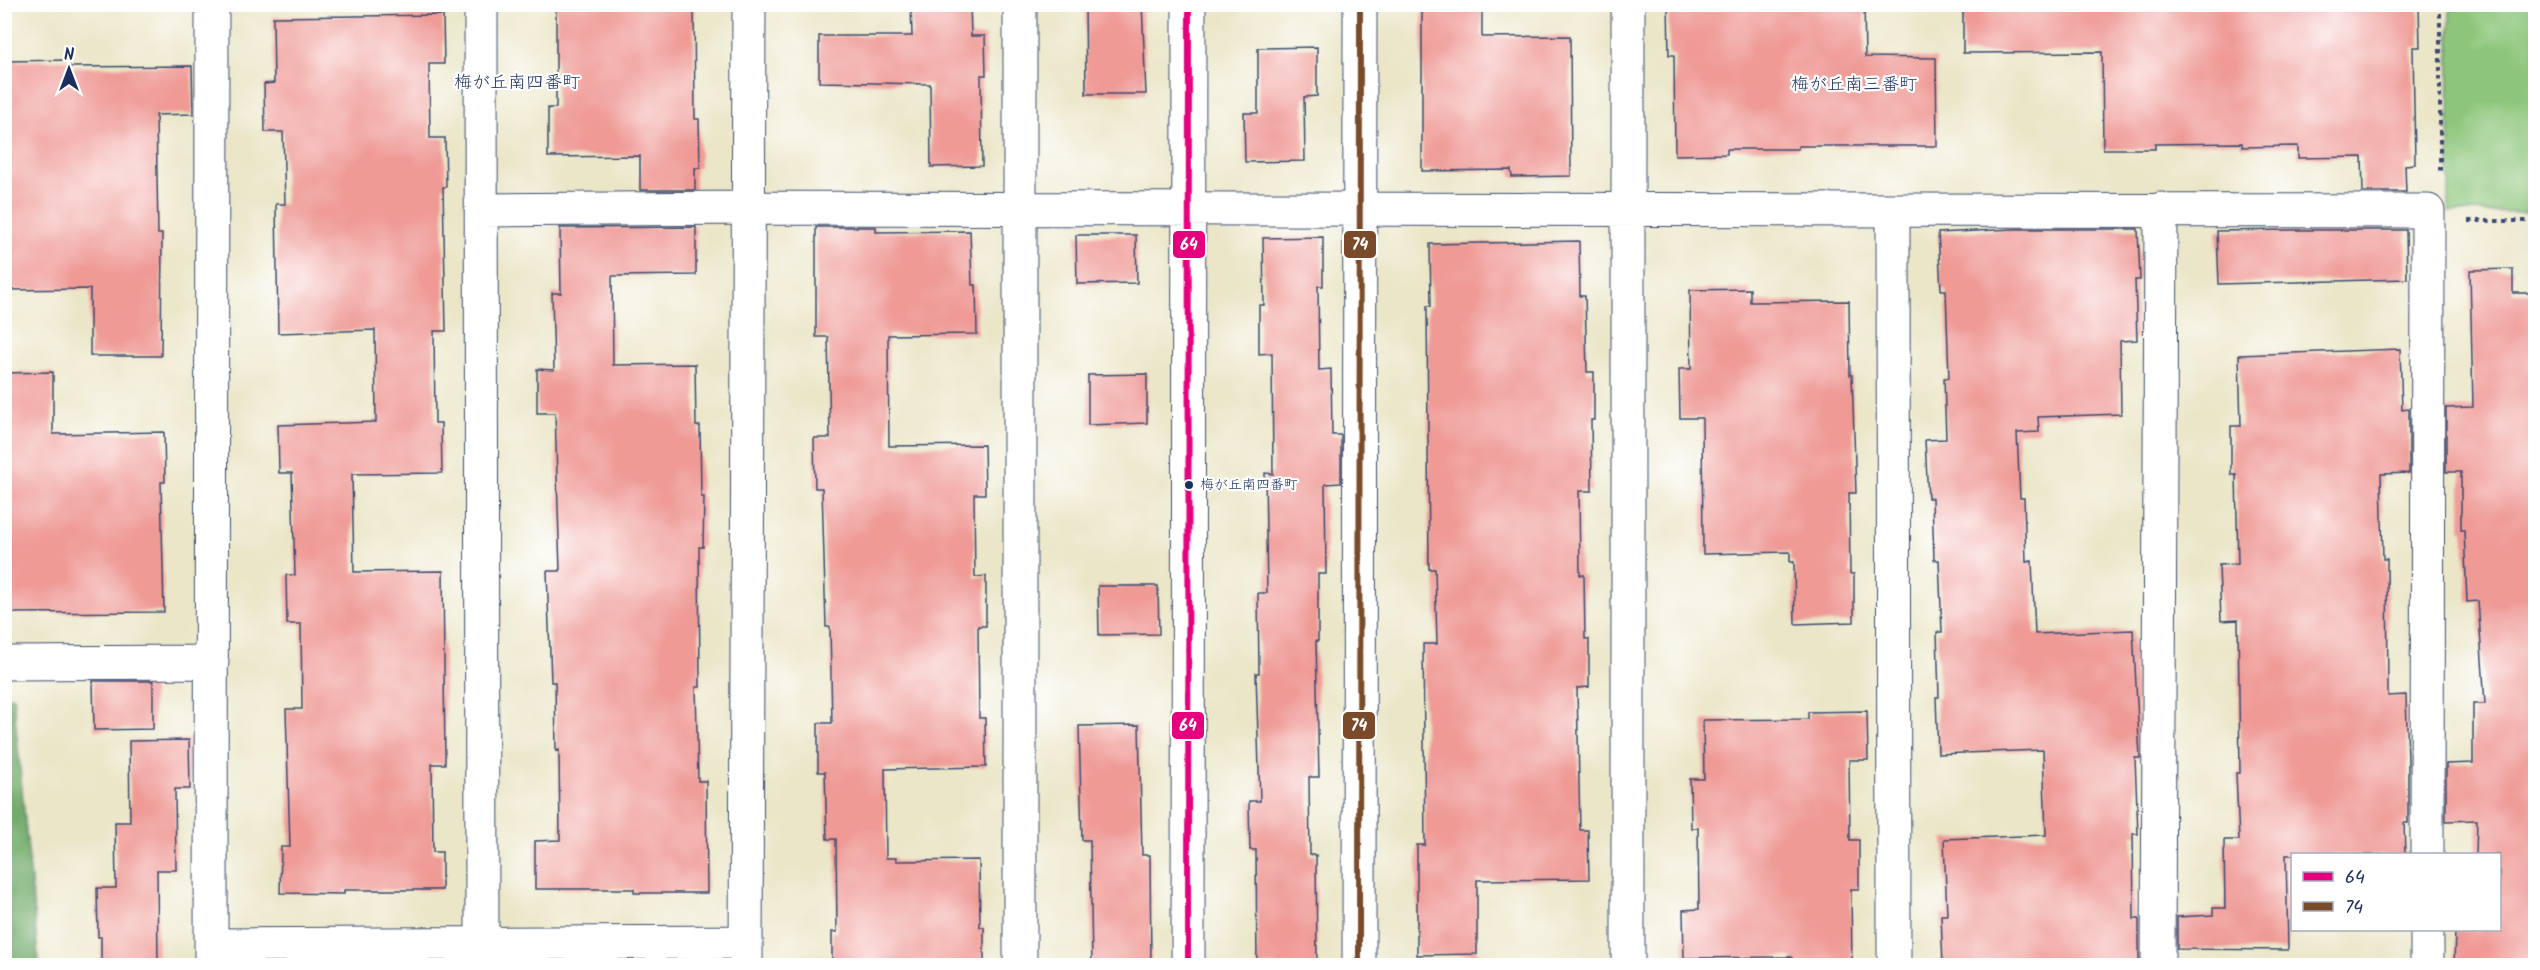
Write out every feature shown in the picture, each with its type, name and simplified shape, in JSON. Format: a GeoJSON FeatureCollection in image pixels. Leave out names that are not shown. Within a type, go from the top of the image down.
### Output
{"type":"FeatureCollection","features":[{"type":"Feature","properties":{"kind":"street"},"geometry":{"type":"LineString","coordinates":[[212,4],[211,955],[746,954],[749,4]]}},
{"type":"Feature","properties":{"kind":"street"},"geometry":{"type":"LineString","coordinates":[[481,4],[482,954]]}},
{"type":"Feature","properties":{"kind":"street"},"geometry":{"type":"LineString","coordinates":[[1020,4],[1020,966]]}},
{"type":"Feature","properties":{"kind":"street"},"geometry":{"type":"LineString","coordinates":[[1188,966],[1189,4]]}},
{"type":"Feature","properties":{"kind":"street"},"geometry":{"type":"LineString","coordinates":[[1359,966],[1360,4]]}},
{"type":"Feature","properties":{"kind":"street"},"geometry":{"type":"LineString","coordinates":[[1628,4],[1628,966]]}},
{"type":"Feature","properties":{"kind":"street"},"geometry":{"type":"LineString","coordinates":[[481,210],[749,208],[1627,211],[2161,209],[2428,216],[2427,853]]}},
{"type":"Feature","properties":{"kind":"street"},"geometry":{"type":"LineString","coordinates":[[2158,966],[2161,209]]}},
{"type":"Feature","properties":{"kind":"street"},"geometry":{"type":"LineString","coordinates":[[1893,210],[1894,966]]}},
{"type":"Feature","properties":{"kind":"street"},"geometry":{"type":"LineString","coordinates":[[4,663],[212,662]]}},
{"type":"Feature","properties":{"kind":"street"},"geometry":{"type":"LineString","coordinates":[[2427,931],[2427,966]]}},
{"type":"Feature","properties":{"kind":"path"},"geometry":{"type":"LineString","coordinates":[[2440,4],[2440,192],[2428,216],[2535,221]]}},
{"type":"Feature","properties":{"kind":"green space"},"geometry":{"type":"Polygon","coordinates":[[[2450,5],[2535,5],[2535,213],[2449,212],[2450,5]]]}},
{"type":"Feature","properties":{"kind":"green space"},"geometry":{"type":"Polygon","coordinates":[[[4,696],[13,696],[39,965],[5,965],[4,696]]]}},
{"type":"Feature","properties":{"kind":"building"},"geometry":{"type":"Polygon","coordinates":[[[556,4],[694,4],[695,119],[699,119],[700,168],[695,168],[695,190],[640,190],[640,156],[548,157],[548,108],[556,108],[556,4]]]}},
{"type":"Feature","properties":{"kind":"building"},"geometry":{"type":"Polygon","coordinates":[[[911,4],[970,4],[971,36],[985,36],[986,75],[981,75],[982,166],[931,167],[930,84],[819,82],[819,36],[912,36],[911,4]]]}},
{"type":"Feature","properties":{"kind":"building"},"geometry":{"type":"Polygon","coordinates":[[[1085,4],[1142,4],[1146,94],[1086,94],[1085,4]]]}},
{"type":"Feature","properties":{"kind":"building"},"geometry":{"type":"Polygon","coordinates":[[[1422,4],[1482,4],[1482,37],[1570,36],[1571,176],[1512,177],[1511,170],[1422,171],[1422,4]]]}},
{"type":"Feature","properties":{"kind":"building"},"geometry":{"type":"Polygon","coordinates":[[[1668,4],[1864,4],[1865,57],[1936,58],[1937,146],[1798,146],[1798,149],[1727,149],[1727,154],[1675,155],[1674,55],[1669,55],[1668,4]]]}},
{"type":"Feature","properties":{"kind":"building"},"geometry":{"type":"Polygon","coordinates":[[[1963,4],[2419,4],[2420,47],[2413,47],[2415,164],[2405,165],[2406,192],[2363,192],[2362,157],[2298,158],[2298,146],[2242,147],[2242,143],[2155,144],[2155,149],[2103,149],[2102,52],[1963,53],[1963,4]]]}},
{"type":"Feature","properties":{"kind":"building"},"geometry":{"type":"Polygon","coordinates":[[[443,15],[444,64],[429,64],[430,138],[445,138],[446,187],[443,187],[446,331],[434,331],[435,423],[441,423],[442,473],[352,474],[354,572],[443,571],[445,764],[432,764],[433,852],[442,852],[442,890],[344,890],[344,894],[280,893],[281,847],[290,847],[286,709],[302,709],[301,624],[287,624],[286,575],[295,575],[292,473],[279,473],[278,425],[376,422],[375,330],[278,333],[276,204],[285,204],[283,132],[265,132],[264,84],[274,83],[273,17],[443,15]]]}},
{"type":"Feature","properties":{"kind":"building"},"geometry":{"type":"Polygon","coordinates":[[[1317,47],[1317,96],[1304,97],[1305,161],[1245,162],[1244,113],[1258,113],[1258,48],[1317,47]]]}},
{"type":"Feature","properties":{"kind":"building"},"geometry":{"type":"Polygon","coordinates":[[[69,60],[69,67],[192,66],[193,114],[156,115],[158,234],[162,234],[161,356],[90,356],[90,289],[4,290],[4,61],[69,60]]]}},
{"type":"Feature","properties":{"kind":"building"},"geometry":{"type":"Polygon","coordinates":[[[696,227],[696,275],[612,276],[613,365],[695,364],[696,426],[700,426],[701,497],[704,497],[703,547],[699,547],[700,687],[696,687],[698,781],[706,781],[707,893],[634,893],[634,889],[535,889],[535,841],[560,840],[559,750],[556,751],[555,682],[551,682],[547,571],[560,571],[555,413],[537,413],[537,369],[554,370],[552,293],[561,293],[560,228],[696,227]]]}},
{"type":"Feature","properties":{"kind":"building"},"geometry":{"type":"Polygon","coordinates":[[[816,227],[876,227],[876,232],[970,231],[972,285],[976,285],[977,334],[888,335],[889,446],[984,445],[985,494],[974,494],[975,577],[986,576],[986,626],[978,626],[979,718],[985,718],[986,767],[885,769],[886,858],[896,858],[896,861],[979,860],[980,927],[984,927],[984,966],[832,966],[832,932],[837,932],[836,839],[827,839],[825,772],[818,772],[818,723],[832,723],[830,627],[826,627],[822,488],[815,488],[814,438],[830,438],[828,337],[816,337],[816,227]]]}},
{"type":"Feature","properties":{"kind":"building"},"geometry":{"type":"Polygon","coordinates":[[[2014,229],[2138,229],[2140,280],[2135,280],[2137,340],[2120,341],[2121,414],[2038,417],[2039,432],[2017,433],[2020,498],[2024,498],[2026,562],[2032,561],[2035,634],[2133,630],[2140,758],[2135,758],[2138,834],[2133,834],[2134,919],[2139,919],[2139,966],[1943,966],[1941,915],[1947,915],[1944,839],[2046,835],[2043,750],[1938,754],[1937,632],[1942,632],[1939,560],[1934,560],[1932,498],[1928,498],[1925,440],[1946,439],[1944,378],[1949,378],[1946,290],[1941,290],[1938,233],[2014,229]]]}},
{"type":"Feature","properties":{"kind":"building"},"geometry":{"type":"Polygon","coordinates":[[[2406,230],[2407,279],[2219,284],[2217,231],[2406,230]]]}},
{"type":"Feature","properties":{"kind":"building"},"geometry":{"type":"Polygon","coordinates":[[[1076,235],[1136,235],[1137,283],[1077,284],[1076,235]]]}},
{"type":"Feature","properties":{"kind":"building"},"geometry":{"type":"Polygon","coordinates":[[[1323,237],[1323,286],[1318,286],[1319,370],[1331,369],[1332,435],[1341,435],[1341,483],[1325,484],[1326,574],[1318,574],[1318,641],[1316,641],[1319,777],[1309,777],[1310,855],[1316,855],[1317,966],[1257,966],[1256,850],[1250,850],[1249,801],[1260,801],[1256,673],[1259,673],[1258,593],[1267,593],[1265,473],[1273,474],[1272,353],[1259,354],[1259,305],[1264,305],[1263,238],[1323,237]]]}},
{"type":"Feature","properties":{"kind":"building"},"geometry":{"type":"Polygon","coordinates":[[[1579,241],[1580,296],[1585,296],[1587,372],[1594,372],[1594,420],[1591,420],[1592,491],[1579,491],[1580,575],[1584,575],[1585,639],[1589,639],[1589,687],[1577,688],[1580,830],[1588,830],[1589,879],[1477,880],[1477,954],[1417,955],[1417,845],[1425,845],[1423,644],[1437,644],[1435,569],[1429,569],[1427,306],[1431,306],[1430,244],[1579,241]]]}},
{"type":"Feature","properties":{"kind":"building"},"geometry":{"type":"Polygon","coordinates":[[[2513,269],[2513,293],[2535,293],[2535,966],[2454,965],[2455,931],[2501,931],[2501,853],[2476,853],[2477,820],[2446,821],[2446,764],[2473,763],[2473,704],[2485,704],[2478,601],[2467,602],[2464,530],[2461,530],[2461,472],[2446,472],[2446,408],[2473,407],[2470,270],[2513,269]]]}},
{"type":"Feature","properties":{"kind":"building"},"geometry":{"type":"Polygon","coordinates":[[[1750,289],[1750,302],[1849,301],[1856,493],[1849,493],[1850,574],[1854,574],[1854,622],[1795,624],[1794,562],[1790,562],[1790,552],[1703,554],[1702,418],[1680,418],[1679,369],[1691,369],[1690,290],[1750,289]]]}},
{"type":"Feature","properties":{"kind":"building"},"geometry":{"type":"Polygon","coordinates":[[[2400,349],[2402,410],[2409,409],[2409,473],[2381,474],[2383,559],[2387,559],[2388,696],[2406,695],[2408,823],[2404,823],[2405,853],[2291,853],[2291,855],[2286,855],[2288,950],[2177,949],[2177,917],[2213,915],[2213,908],[2225,908],[2224,840],[2239,840],[2236,773],[2240,773],[2238,620],[2221,621],[2219,565],[2238,564],[2236,475],[2231,475],[2231,426],[2241,426],[2239,355],[2400,349]]]}},
{"type":"Feature","properties":{"kind":"building"},"geometry":{"type":"Polygon","coordinates":[[[53,372],[53,434],[164,432],[165,482],[161,482],[164,612],[4,613],[4,373],[53,372]]]}},
{"type":"Feature","properties":{"kind":"building"},"geometry":{"type":"Polygon","coordinates":[[[1147,374],[1147,423],[1088,425],[1088,375],[1147,374]]]}},
{"type":"Feature","properties":{"kind":"building"},"geometry":{"type":"Polygon","coordinates":[[[1098,586],[1158,586],[1159,634],[1099,635],[1098,586]]]}},
{"type":"Feature","properties":{"kind":"building"},"geometry":{"type":"Polygon","coordinates":[[[93,681],[153,681],[153,729],[94,730],[93,681]]]}},
{"type":"Feature","properties":{"kind":"building"},"geometry":{"type":"Polygon","coordinates":[[[1867,711],[1868,760],[1849,760],[1850,840],[1859,840],[1859,889],[1851,889],[1852,966],[1792,966],[1792,957],[1684,958],[1683,910],[1699,909],[1698,828],[1691,828],[1690,779],[1704,779],[1703,720],[1808,719],[1808,712],[1867,711]]]}},
{"type":"Feature","properties":{"kind":"building"},"geometry":{"type":"Polygon","coordinates":[[[1139,725],[1142,855],[1150,855],[1151,966],[1092,966],[1090,840],[1082,840],[1079,726],[1139,725]]]}},
{"type":"Feature","properties":{"kind":"building"},"geometry":{"type":"Polygon","coordinates":[[[189,740],[190,789],[175,789],[176,870],[157,870],[158,966],[101,966],[97,888],[116,888],[115,822],[130,822],[129,741],[189,740]]]}},
{"type":"Feature","properties":{"kind":"transit line","name":"64"},"geometry":{"type":"LineString","coordinates":[[1188,966],[1189,4]]}},
{"type":"Feature","properties":{"kind":"transit line","name":"74"},"geometry":{"type":"LineString","coordinates":[[1359,966],[1360,4]]}},
{"type":"Feature","properties":{"kind":"place","name":"梅が丘南四番町"},"geometry":{"type":"Point","coordinates":[1189,485]}},
{"type":"Feature","properties":{"kind":"district","name":"梅が丘南四番町"},"geometry":{"type":"Point","coordinates":[517,83]}},
{"type":"Feature","properties":{"kind":"district","name":"梅が丘南三番町"},"geometry":{"type":"Point","coordinates":[1854,85]}}]}
